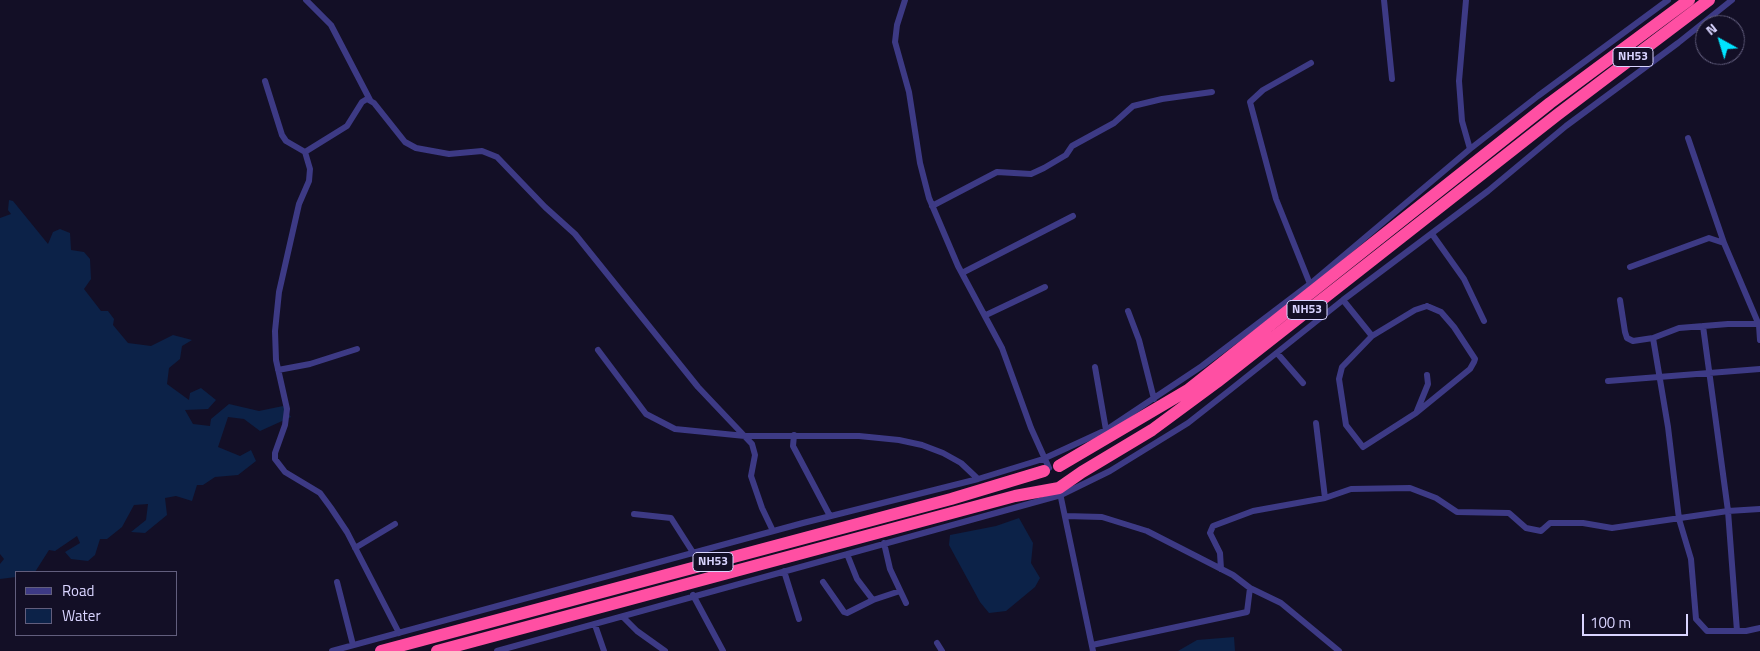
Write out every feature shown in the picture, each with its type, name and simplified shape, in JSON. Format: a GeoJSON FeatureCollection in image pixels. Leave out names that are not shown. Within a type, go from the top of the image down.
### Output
{"type":"FeatureCollection","features":[{"type":"Feature","properties":{"kind":"highway","name":"NH53"},"geometry":{"type":"LineString","coordinates":[[381,651],[951,498],[1049,466],[1188,390],[1550,103],[1689,0]]}},
{"type":"Feature","properties":{"kind":"highway","name":"NH53"},"geometry":{"type":"LineString","coordinates":[[436,651],[1015,496],[1059,488],[1152,430],[1217,382],[1557,115],[1709,0]]}},
{"type":"Feature","properties":{"kind":"highway"},"geometry":{"type":"LineString","coordinates":[[1049,466],[1065,471],[1059,488],[1044,480],[1049,466]]}},
{"type":"Feature","properties":{"kind":"street"},"geometry":{"type":"LineString","coordinates":[[306,0],[331,25],[370,100],[405,142],[416,148],[449,154],[482,151],[497,157],[504,162],[545,207],[575,234],[698,388],[745,436],[754,449],[752,476],[762,508],[773,531]]}},
{"type":"Feature","properties":{"kind":"street"},"geometry":{"type":"LineString","coordinates":[[905,0],[897,25],[895,42],[909,92],[920,163],[932,206],[962,273],[1002,348],[1049,466]]}},
{"type":"Feature","properties":{"kind":"street"},"geometry":{"type":"LineString","coordinates":[[1384,0],[1392,79]]}},
{"type":"Feature","properties":{"kind":"street"},"geometry":{"type":"LineString","coordinates":[[1466,0],[1459,81],[1462,121],[1470,150]]}},
{"type":"Feature","properties":{"kind":"street"},"geometry":{"type":"LineString","coordinates":[[332,651],[830,516],[978,479],[1049,466],[1202,366],[1310,284],[1525,106],[1668,0]]}},
{"type":"Feature","properties":{"kind":"street"},"geometry":{"type":"LineString","coordinates":[[497,651],[623,617],[693,595],[847,554],[1110,471],[1188,423],[1343,300],[1488,191],[1566,126],[1671,49],[1732,0]]}},
{"type":"Feature","properties":{"kind":"street"},"geometry":{"type":"LineString","coordinates":[[1310,284],[1276,199],[1250,102],[1253,97],[1263,90],[1311,63]]}},
{"type":"Feature","properties":{"kind":"street"},"geometry":{"type":"LineString","coordinates":[[265,81],[282,135],[286,141],[305,152],[310,169],[310,181],[299,204],[279,292],[275,331],[278,370],[286,401],[287,415],[274,453],[275,459],[285,472],[320,493],[355,548],[399,633]]}},
{"type":"Feature","properties":{"kind":"street"},"geometry":{"type":"LineString","coordinates":[[932,206],[996,172],[1030,174],[1044,168],[1066,155],[1072,146],[1114,123],[1133,106],[1162,99],[1212,92]]}},
{"type":"Feature","properties":{"kind":"street"},"geometry":{"type":"LineString","coordinates":[[305,152],[341,131],[351,120],[362,102],[370,100]]}},
{"type":"Feature","properties":{"kind":"street"},"geometry":{"type":"LineString","coordinates":[[1688,138],[1724,243],[1760,324],[1760,340]]}},
{"type":"Feature","properties":{"kind":"street"},"geometry":{"type":"LineString","coordinates":[[962,273],[1073,216]]}},
{"type":"Feature","properties":{"kind":"street"},"geometry":{"type":"LineString","coordinates":[[1432,234],[1468,287],[1484,321]]}},
{"type":"Feature","properties":{"kind":"street"},"geometry":{"type":"LineString","coordinates":[[1630,267],[1709,238],[1724,243]]}},
{"type":"Feature","properties":{"kind":"street"},"geometry":{"type":"LineString","coordinates":[[986,315],[1046,287]]}},
{"type":"Feature","properties":{"kind":"street"},"geometry":{"type":"LineString","coordinates":[[1343,300],[1372,336]]}},
{"type":"Feature","properties":{"kind":"street"},"geometry":{"type":"LineString","coordinates":[[1620,300],[1627,338],[1633,342],[1654,338],[1679,328],[1760,324]]}},
{"type":"Feature","properties":{"kind":"street"},"geometry":{"type":"LineString","coordinates":[[1427,306],[1441,312],[1454,327],[1475,359],[1470,369],[1416,413],[1363,447],[1346,425],[1339,379],[1342,367],[1348,359],[1372,336],[1415,310],[1427,306]]}},
{"type":"Feature","properties":{"kind":"street"},"geometry":{"type":"LineString","coordinates":[[1128,311],[1139,340],[1154,399]]}},
{"type":"Feature","properties":{"kind":"street"},"geometry":{"type":"LineString","coordinates":[[1703,326],[1728,511],[1737,631]]}},
{"type":"Feature","properties":{"kind":"street"},"geometry":{"type":"LineString","coordinates":[[1654,338],[1679,519],[1691,559],[1696,619],[1707,631],[1737,631],[1760,628]]}},
{"type":"Feature","properties":{"kind":"street"},"geometry":{"type":"LineString","coordinates":[[278,370],[310,364],[357,349]]}},
{"type":"Feature","properties":{"kind":"street"},"geometry":{"type":"LineString","coordinates":[[598,350],[640,407],[656,420],[682,431],[745,436],[859,436],[922,445],[961,463],[978,479]]}},
{"type":"Feature","properties":{"kind":"street"},"geometry":{"type":"LineString","coordinates":[[1277,353],[1303,383]]}},
{"type":"Feature","properties":{"kind":"street"},"geometry":{"type":"LineString","coordinates":[[1095,368],[1106,430]]}},
{"type":"Feature","properties":{"kind":"street"},"geometry":{"type":"LineString","coordinates":[[1608,381],[1709,374],[1760,368]]}},
{"type":"Feature","properties":{"kind":"street"},"geometry":{"type":"LineString","coordinates":[[1416,413],[1428,384],[1427,375]]}},
{"type":"Feature","properties":{"kind":"street"},"geometry":{"type":"LineString","coordinates":[[1316,422],[1325,498]]}},
{"type":"Feature","properties":{"kind":"street"},"geometry":{"type":"LineString","coordinates":[[794,435],[793,446],[830,516]]}},
{"type":"Feature","properties":{"kind":"street"},"geometry":{"type":"LineString","coordinates":[[1059,488],[1092,648],[1247,612],[1250,588]]}},
{"type":"Feature","properties":{"kind":"street"},"geometry":{"type":"LineString","coordinates":[[1220,569],[1220,553],[1210,533],[1213,526],[1253,511],[1292,502],[1325,498],[1351,489],[1410,488],[1436,498],[1457,512],[1509,513],[1526,528],[1541,531],[1550,523],[1583,523],[1612,528],[1728,511],[1760,509]]}},
{"type":"Feature","properties":{"kind":"street"},"geometry":{"type":"LineString","coordinates":[[634,514],[671,518],[694,554]]}},
{"type":"Feature","properties":{"kind":"street"},"geometry":{"type":"LineString","coordinates":[[1065,516],[1102,517],[1147,531],[1281,603],[1339,651]]}},
{"type":"Feature","properties":{"kind":"street"},"geometry":{"type":"LineString","coordinates":[[355,548],[395,524]]}},
{"type":"Feature","properties":{"kind":"street"},"geometry":{"type":"LineString","coordinates":[[884,543],[890,569],[906,603]]}},
{"type":"Feature","properties":{"kind":"street"},"geometry":{"type":"LineString","coordinates":[[847,554],[857,579],[873,600]]}},
{"type":"Feature","properties":{"kind":"street"},"geometry":{"type":"LineString","coordinates":[[784,571],[799,619]]}},
{"type":"Feature","properties":{"kind":"street"},"geometry":{"type":"LineString","coordinates":[[337,582],[353,645]]}},
{"type":"Feature","properties":{"kind":"street"},"geometry":{"type":"LineString","coordinates":[[823,582],[844,612],[852,612],[873,600],[900,591]]}},
{"type":"Feature","properties":{"kind":"street"},"geometry":{"type":"LineString","coordinates":[[693,595],[723,651]]}},
{"type":"Feature","properties":{"kind":"street"},"geometry":{"type":"LineString","coordinates":[[623,617],[637,631],[665,651]]}},
{"type":"Feature","properties":{"kind":"street"},"geometry":{"type":"LineString","coordinates":[[595,625],[604,651]]}},
{"type":"Feature","properties":{"kind":"street"},"geometry":{"type":"LineString","coordinates":[[937,643],[942,651]]}},
{"type":"Feature","properties":{"kind":"water"},"geometry":{"type":"Polygon","coordinates":[[[9,200],[13,201],[48,244],[53,232],[60,229],[70,233],[71,250],[84,252],[90,259],[91,279],[84,289],[101,311],[108,311],[114,319],[113,325],[128,343],[151,346],[173,335],[192,340],[182,346],[180,359],[169,368],[167,384],[189,400],[190,393],[201,388],[216,400],[208,409],[185,410],[193,424],[210,426],[211,419],[229,404],[259,411],[283,406],[291,417],[260,431],[244,419],[228,417],[218,447],[240,456],[251,450],[256,461],[238,475],[215,477],[203,485],[197,485],[192,501],[176,496],[165,498],[167,515],[145,533],[131,532],[146,520],[148,504],[134,505],[122,527],[107,539],[100,539],[95,555],[88,561],[71,559],[65,552],[80,543],[77,536],[55,551],[49,550],[36,571],[15,571],[15,577],[0,579],[0,564],[4,559],[0,554],[0,218],[11,214],[8,210],[9,200]]]}},
{"type":"Feature","properties":{"kind":"water"},"geometry":{"type":"Polygon","coordinates":[[[1019,518],[1033,543],[1031,563],[1040,578],[1035,587],[1006,611],[989,613],[980,602],[949,545],[950,535],[996,526],[1019,518]]]}},
{"type":"Feature","properties":{"kind":"water"},"geometry":{"type":"Polygon","coordinates":[[[1234,637],[1235,651],[1178,651],[1197,640],[1234,637]]]}}]}
